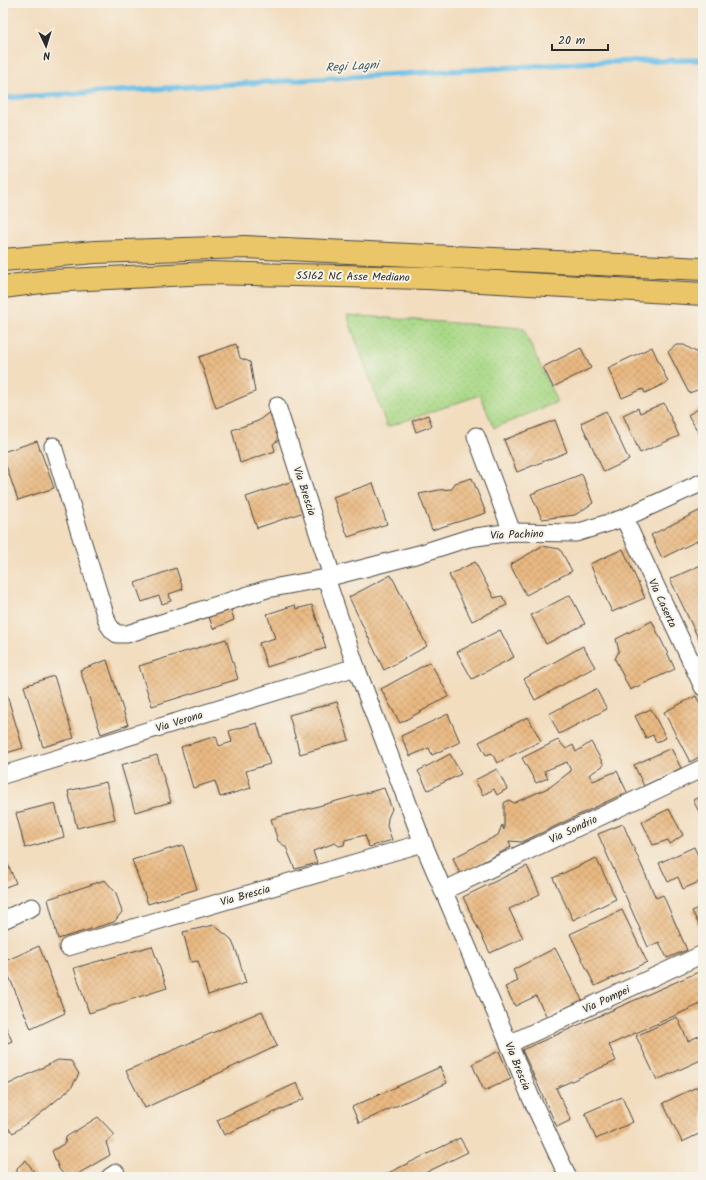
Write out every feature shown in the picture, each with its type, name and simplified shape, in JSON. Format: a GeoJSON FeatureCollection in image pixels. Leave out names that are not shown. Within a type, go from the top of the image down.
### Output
{"type":"FeatureCollection","features":[{"type":"Feature","properties":{"kind":"highway","name":"SS162 NC Asse Mediano"},"geometry":{"type":"LineString","coordinates":[[3,260],[96,252],[244,247],[703,270]]}},
{"type":"Feature","properties":{"kind":"highway","name":"SS162 NC Asse Mediano"},"geometry":{"type":"LineString","coordinates":[[3,287],[49,281],[210,273],[427,278],[703,294]]}},
{"type":"Feature","properties":{"kind":"street","name":"Via Brescia"},"geometry":{"type":"LineString","coordinates":[[277,406],[356,667],[423,843],[531,1098],[568,1177]]}},
{"type":"Feature","properties":{"kind":"street"},"geometry":{"type":"LineString","coordinates":[[476,436],[512,532]]}},
{"type":"Feature","properties":{"kind":"street","name":"Via Pachino"},"geometry":{"type":"LineString","coordinates":[[53,446],[108,624],[117,634],[127,634],[267,589],[329,577],[419,554],[469,538],[512,532],[576,533],[624,518],[703,482]]}},
{"type":"Feature","properties":{"kind":"street","name":"Via Caserta"},"geometry":{"type":"LineString","coordinates":[[624,518],[703,687]]}},
{"type":"Feature","properties":{"kind":"street","name":"Via Verona"},"geometry":{"type":"LineString","coordinates":[[3,775],[356,667]]}},
{"type":"Feature","properties":{"kind":"street","name":"Via Sondrio"},"geometry":{"type":"LineString","coordinates":[[443,891],[703,768]]}},
{"type":"Feature","properties":{"kind":"street","name":"Via Brescia"},"geometry":{"type":"LineString","coordinates":[[68,947],[423,843]]}},
{"type":"Feature","properties":{"kind":"street"},"geometry":{"type":"LineString","coordinates":[[3,920],[32,907]]}},
{"type":"Feature","properties":{"kind":"street","name":"Via Pompei"},"geometry":{"type":"LineString","coordinates":[[509,1044],[703,954]]}},
{"type":"Feature","properties":{"kind":"green space"},"geometry":{"type":"Polygon","coordinates":[[[347,315],[523,328],[557,402],[494,428],[480,395],[387,427],[347,315]]]}},
{"type":"Feature","properties":{"kind":"building"},"geometry":{"type":"Polygon","coordinates":[[[236,344],[240,358],[250,362],[255,392],[216,408],[199,357],[236,344]]]}},
{"type":"Feature","properties":{"kind":"building"},"geometry":{"type":"Polygon","coordinates":[[[676,345],[684,345],[696,352],[703,350],[703,388],[689,393],[668,352],[676,345]]]}},
{"type":"Feature","properties":{"kind":"building"},"geometry":{"type":"Polygon","coordinates":[[[652,347],[668,382],[645,393],[643,389],[622,398],[608,368],[652,347]]]}},
{"type":"Feature","properties":{"kind":"building"},"geometry":{"type":"Polygon","coordinates":[[[581,348],[591,368],[553,387],[543,367],[581,348]]]}},
{"type":"Feature","properties":{"kind":"building"},"geometry":{"type":"Polygon","coordinates":[[[664,403],[679,436],[640,453],[623,415],[638,408],[640,413],[664,403]]]}},
{"type":"Feature","properties":{"kind":"building"},"geometry":{"type":"Polygon","coordinates":[[[703,406],[703,440],[688,415],[703,406]]]}},
{"type":"Feature","properties":{"kind":"building"},"geometry":{"type":"Polygon","coordinates":[[[271,411],[280,439],[273,444],[275,451],[240,463],[232,430],[258,421],[271,411]]]}},
{"type":"Feature","properties":{"kind":"building"},"geometry":{"type":"Polygon","coordinates":[[[606,411],[629,460],[604,472],[581,423],[606,411]]]}},
{"type":"Feature","properties":{"kind":"building"},"geometry":{"type":"Polygon","coordinates":[[[428,415],[432,426],[416,432],[412,421],[428,415]]]}},
{"type":"Feature","properties":{"kind":"building"},"geometry":{"type":"Polygon","coordinates":[[[555,420],[567,452],[517,472],[504,440],[555,420]]]}},
{"type":"Feature","properties":{"kind":"building"},"geometry":{"type":"Polygon","coordinates":[[[37,441],[54,488],[18,500],[3,457],[3,452],[37,441]]]}},
{"type":"Feature","properties":{"kind":"building"},"geometry":{"type":"Polygon","coordinates":[[[582,474],[593,503],[575,515],[542,519],[531,494],[582,474]]]}},
{"type":"Feature","properties":{"kind":"building"},"geometry":{"type":"Polygon","coordinates":[[[472,478],[486,513],[432,530],[419,494],[452,489],[455,483],[472,478]]]}},
{"type":"Feature","properties":{"kind":"building"},"geometry":{"type":"Polygon","coordinates":[[[293,481],[304,512],[257,528],[246,497],[293,481]]]}},
{"type":"Feature","properties":{"kind":"building"},"geometry":{"type":"Polygon","coordinates":[[[373,483],[387,524],[348,537],[333,497],[373,483]]]}},
{"type":"Feature","properties":{"kind":"building"},"geometry":{"type":"Polygon","coordinates":[[[703,509],[703,538],[662,558],[651,535],[703,509]]]}},
{"type":"Feature","properties":{"kind":"building"},"geometry":{"type":"Polygon","coordinates":[[[542,546],[560,549],[572,571],[526,595],[510,565],[542,546]]]}},
{"type":"Feature","properties":{"kind":"building"},"geometry":{"type":"Polygon","coordinates":[[[623,549],[645,598],[612,612],[590,564],[623,549]]]}},
{"type":"Feature","properties":{"kind":"building"},"geometry":{"type":"Polygon","coordinates":[[[475,562],[494,598],[502,596],[507,605],[472,621],[449,575],[475,562]]]}},
{"type":"Feature","properties":{"kind":"building"},"geometry":{"type":"Polygon","coordinates":[[[703,564],[703,638],[699,640],[670,579],[703,564]]]}},
{"type":"Feature","properties":{"kind":"building"},"geometry":{"type":"Polygon","coordinates":[[[176,568],[183,589],[169,594],[171,601],[162,604],[159,596],[142,602],[135,583],[176,568]]]}},
{"type":"Feature","properties":{"kind":"building"},"geometry":{"type":"Polygon","coordinates":[[[391,575],[427,646],[384,670],[349,597],[391,575]]]}},
{"type":"Feature","properties":{"kind":"building"},"geometry":{"type":"Polygon","coordinates":[[[570,595],[585,624],[546,644],[531,615],[570,595]]]}},
{"type":"Feature","properties":{"kind":"building"},"geometry":{"type":"Polygon","coordinates":[[[230,605],[234,620],[213,629],[208,614],[230,605]]]}},
{"type":"Feature","properties":{"kind":"building"},"geometry":{"type":"Polygon","coordinates":[[[295,605],[296,609],[312,605],[326,648],[267,667],[259,643],[275,638],[267,614],[295,605]]]}},
{"type":"Feature","properties":{"kind":"building"},"geometry":{"type":"Polygon","coordinates":[[[652,621],[675,669],[630,690],[615,659],[619,651],[616,639],[652,621]]]}},
{"type":"Feature","properties":{"kind":"building"},"geometry":{"type":"Polygon","coordinates":[[[500,630],[514,657],[472,679],[457,652],[500,630]]]}},
{"type":"Feature","properties":{"kind":"building"},"geometry":{"type":"Polygon","coordinates":[[[226,639],[238,679],[152,706],[139,666],[226,639]]]}},
{"type":"Feature","properties":{"kind":"building"},"geometry":{"type":"Polygon","coordinates":[[[583,646],[595,667],[535,700],[524,679],[583,646]]]}},
{"type":"Feature","properties":{"kind":"building"},"geometry":{"type":"Polygon","coordinates":[[[107,660],[128,725],[101,734],[80,670],[107,660]]]}},
{"type":"Feature","properties":{"kind":"building"},"geometry":{"type":"Polygon","coordinates":[[[430,662],[449,696],[400,723],[381,689],[430,662]]]}},
{"type":"Feature","properties":{"kind":"building"},"geometry":{"type":"Polygon","coordinates":[[[54,676],[74,738],[43,747],[24,686],[54,676]]]}},
{"type":"Feature","properties":{"kind":"building"},"geometry":{"type":"Polygon","coordinates":[[[596,689],[607,709],[559,734],[549,714],[596,689]]]}},
{"type":"Feature","properties":{"kind":"building"},"geometry":{"type":"Polygon","coordinates":[[[7,695],[23,748],[3,754],[3,696],[7,695]]]}},
{"type":"Feature","properties":{"kind":"building"},"geometry":{"type":"Polygon","coordinates":[[[696,696],[703,710],[703,755],[690,762],[664,712],[696,696]]]}},
{"type":"Feature","properties":{"kind":"building"},"geometry":{"type":"Polygon","coordinates":[[[337,702],[349,740],[300,754],[289,715],[337,702]]]}},
{"type":"Feature","properties":{"kind":"building"},"geometry":{"type":"Polygon","coordinates":[[[651,709],[666,738],[656,742],[653,735],[646,738],[635,716],[651,709]]]}},
{"type":"Feature","properties":{"kind":"building"},"geometry":{"type":"Polygon","coordinates":[[[448,714],[460,742],[432,755],[429,748],[410,756],[401,736],[448,714]]]}},
{"type":"Feature","properties":{"kind":"building"},"geometry":{"type":"Polygon","coordinates":[[[528,717],[541,741],[497,763],[492,753],[486,755],[479,742],[528,717]]]}},
{"type":"Feature","properties":{"kind":"building"},"geometry":{"type":"Polygon","coordinates":[[[257,723],[270,764],[246,771],[251,788],[220,797],[215,781],[193,788],[181,747],[216,736],[219,746],[232,742],[229,731],[257,723]]]}},
{"type":"Feature","properties":{"kind":"building"},"geometry":{"type":"Polygon","coordinates":[[[558,740],[566,749],[573,745],[576,752],[591,742],[604,765],[589,775],[593,781],[617,771],[627,792],[522,842],[509,841],[511,847],[460,874],[453,858],[498,835],[502,825],[504,830],[504,803],[509,800],[514,803],[550,787],[571,771],[567,762],[544,771],[548,778],[536,783],[522,758],[558,740]]]}},
{"type":"Feature","properties":{"kind":"building"},"geometry":{"type":"Polygon","coordinates":[[[671,748],[681,768],[644,786],[634,765],[671,748]]]}},
{"type":"Feature","properties":{"kind":"building"},"geometry":{"type":"Polygon","coordinates":[[[450,754],[461,774],[428,790],[418,771],[450,754]]]}},
{"type":"Feature","properties":{"kind":"building"},"geometry":{"type":"Polygon","coordinates":[[[157,755],[171,802],[135,812],[121,765],[157,755]]]}},
{"type":"Feature","properties":{"kind":"building"},"geometry":{"type":"Polygon","coordinates":[[[497,769],[507,789],[497,795],[494,789],[483,795],[475,780],[497,769]]]}},
{"type":"Feature","properties":{"kind":"building"},"geometry":{"type":"Polygon","coordinates":[[[106,782],[115,819],[77,828],[68,791],[106,782]]]}},
{"type":"Feature","properties":{"kind":"building"},"geometry":{"type":"Polygon","coordinates":[[[384,788],[392,809],[388,818],[387,826],[392,840],[369,847],[365,835],[345,840],[344,845],[339,846],[335,843],[313,851],[317,863],[295,869],[286,847],[278,841],[271,819],[384,788]]]}},
{"type":"Feature","properties":{"kind":"building"},"geometry":{"type":"Polygon","coordinates":[[[703,795],[703,820],[693,800],[703,795]]]}},
{"type":"Feature","properties":{"kind":"building"},"geometry":{"type":"Polygon","coordinates":[[[55,803],[64,837],[25,848],[16,813],[55,803]]]}},
{"type":"Feature","properties":{"kind":"building"},"geometry":{"type":"Polygon","coordinates":[[[669,809],[683,835],[670,844],[668,840],[653,845],[642,822],[669,809]]]}},
{"type":"Feature","properties":{"kind":"building"},"geometry":{"type":"Polygon","coordinates":[[[623,824],[656,898],[663,895],[687,950],[667,958],[659,942],[648,947],[598,834],[623,824]]]}},
{"type":"Feature","properties":{"kind":"building"},"geometry":{"type":"Polygon","coordinates":[[[183,845],[197,889],[148,904],[132,860],[183,845]]]}},
{"type":"Feature","properties":{"kind":"building"},"geometry":{"type":"Polygon","coordinates":[[[694,847],[703,866],[703,880],[683,889],[678,877],[668,882],[659,863],[694,847]]]}},
{"type":"Feature","properties":{"kind":"building"},"geometry":{"type":"Polygon","coordinates":[[[3,853],[16,883],[3,888],[3,853]]]}},
{"type":"Feature","properties":{"kind":"building"},"geometry":{"type":"Polygon","coordinates":[[[596,858],[616,899],[573,920],[553,878],[596,858]]]}},
{"type":"Feature","properties":{"kind":"building"},"geometry":{"type":"Polygon","coordinates":[[[527,866],[540,894],[509,909],[523,938],[490,953],[463,897],[527,866]]]}},
{"type":"Feature","properties":{"kind":"building"},"geometry":{"type":"Polygon","coordinates":[[[105,880],[116,893],[122,912],[114,922],[58,939],[48,899],[105,880]]]}},
{"type":"Feature","properties":{"kind":"building"},"geometry":{"type":"Polygon","coordinates":[[[703,905],[703,933],[692,911],[703,905]]]}},
{"type":"Feature","properties":{"kind":"building"},"geometry":{"type":"Polygon","coordinates":[[[622,910],[647,962],[595,986],[570,934],[622,910]]]}},
{"type":"Feature","properties":{"kind":"building"},"geometry":{"type":"Polygon","coordinates":[[[214,925],[231,939],[246,983],[208,995],[198,961],[191,962],[183,932],[214,925]]]}},
{"type":"Feature","properties":{"kind":"building"},"geometry":{"type":"Polygon","coordinates":[[[39,946],[65,1013],[31,1029],[3,962],[39,946]]]}},
{"type":"Feature","properties":{"kind":"building"},"geometry":{"type":"Polygon","coordinates":[[[152,946],[167,988],[89,1013],[74,968],[152,946]]]}},
{"type":"Feature","properties":{"kind":"building"},"geometry":{"type":"Polygon","coordinates":[[[555,948],[582,1000],[547,1017],[536,996],[515,1006],[505,987],[518,981],[513,970],[555,948]]]}},
{"type":"Feature","properties":{"kind":"building"},"geometry":{"type":"Polygon","coordinates":[[[703,970],[703,1003],[609,1045],[616,1061],[556,1088],[571,1120],[557,1127],[522,1050],[703,970]]]}},
{"type":"Feature","properties":{"kind":"building"},"geometry":{"type":"Polygon","coordinates":[[[262,1011],[277,1046],[145,1108],[126,1071],[262,1011]]]}},
{"type":"Feature","properties":{"kind":"building"},"geometry":{"type":"Polygon","coordinates":[[[677,1017],[688,1041],[703,1034],[703,1059],[657,1080],[636,1036],[677,1017]]]}},
{"type":"Feature","properties":{"kind":"building"},"geometry":{"type":"Polygon","coordinates":[[[3,1020],[12,1041],[3,1045],[3,1020]]]}},
{"type":"Feature","properties":{"kind":"building"},"geometry":{"type":"Polygon","coordinates":[[[499,1051],[511,1079],[484,1091],[472,1064],[499,1051]]]}},
{"type":"Feature","properties":{"kind":"building"},"geometry":{"type":"Polygon","coordinates":[[[58,1060],[71,1061],[79,1074],[71,1088],[40,1114],[13,1133],[5,1124],[3,1125],[3,1087],[58,1060]]]}},
{"type":"Feature","properties":{"kind":"building"},"geometry":{"type":"Polygon","coordinates":[[[440,1067],[447,1083],[359,1123],[352,1107],[440,1067]]]}},
{"type":"Feature","properties":{"kind":"building"},"geometry":{"type":"Polygon","coordinates":[[[297,1083],[304,1099],[224,1135],[217,1120],[297,1083]]]}},
{"type":"Feature","properties":{"kind":"building"},"geometry":{"type":"Polygon","coordinates":[[[703,1084],[703,1132],[682,1142],[663,1103],[703,1084]]]}},
{"type":"Feature","properties":{"kind":"building"},"geometry":{"type":"Polygon","coordinates":[[[622,1097],[633,1122],[596,1139],[585,1113],[622,1097]]]}},
{"type":"Feature","properties":{"kind":"building"},"geometry":{"type":"Polygon","coordinates":[[[98,1117],[115,1135],[106,1142],[110,1155],[76,1175],[66,1177],[59,1169],[52,1151],[65,1143],[66,1137],[98,1117]]]}},
{"type":"Feature","properties":{"kind":"building"},"geometry":{"type":"Polygon","coordinates":[[[460,1138],[468,1152],[417,1177],[380,1177],[460,1138]]]}},
{"type":"Feature","properties":{"kind":"building"},"geometry":{"type":"Polygon","coordinates":[[[26,1160],[37,1177],[9,1177],[17,1173],[17,1168],[26,1160]]]}},
{"type":"Feature","properties":{"kind":"waterway","name":"Regi Lagni"},"geometry":{"type":"LineString","coordinates":[[3,98],[599,62],[703,60]]}}]}
